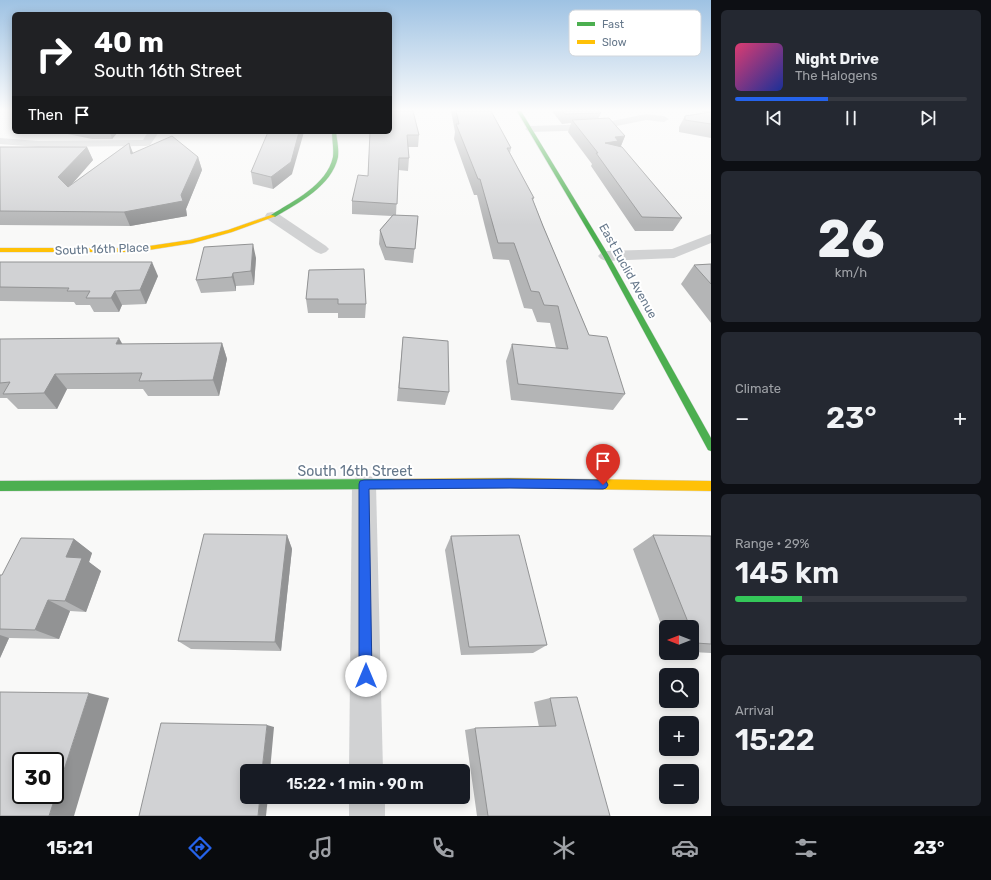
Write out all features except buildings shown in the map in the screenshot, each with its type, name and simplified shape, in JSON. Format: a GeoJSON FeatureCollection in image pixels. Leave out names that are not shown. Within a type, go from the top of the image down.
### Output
{"type":"FeatureCollection","features":[{"type":"Feature","properties":{"kind":"street","name":"South 16th Place"},"geometry":{"type":"LineString","coordinates":[[0,250],[136,250],[191,242],[230,231],[272,216],[306,195],[328,174],[335,157],[335,149]]}},
{"type":"Feature","properties":{"kind":"street","name":"East Euclid Avenue"},"geometry":{"type":"LineString","coordinates":[[542,149],[606,256],[711,446]]}},
{"type":"Feature","properties":{"kind":"street"},"geometry":{"type":"LineString","coordinates":[[272,216],[321,249]]}},
{"type":"Feature","properties":{"kind":"street"},"geometry":{"type":"LineString","coordinates":[[606,256],[674,253],[711,238]]}},
{"type":"Feature","properties":{"kind":"street","name":"South 16th Street"},"geometry":{"type":"LineString","coordinates":[[0,486],[510,483],[711,486]]}},
{"type":"Feature","properties":{"kind":"street"},"geometry":{"type":"LineString","coordinates":[[364,484],[366,764]]}},
{"type":"Feature","properties":{"kind":"street"},"geometry":{"type":"LineString","coordinates":[[367,804],[367,816]]}},
{"type":"Feature","properties":{"kind":"traffic: fast"},"geometry":{"type":"LineString","coordinates":[[273,216],[301,198],[319,184],[332,167],[335,157],[335,149]]}},
{"type":"Feature","properties":{"kind":"traffic: fast"},"geometry":{"type":"LineString","coordinates":[[542,149],[606,256],[711,447]]}},
{"type":"Feature","properties":{"kind":"traffic: fast"},"geometry":{"type":"LineString","coordinates":[[0,486],[394,484]]}},
{"type":"Feature","properties":{"kind":"traffic: slow"},"geometry":{"type":"LineString","coordinates":[[0,250],[136,250],[191,242],[230,231],[273,216]]}},
{"type":"Feature","properties":{"kind":"traffic: slow"},"geometry":{"type":"LineString","coordinates":[[394,484],[510,483],[711,486]]}},
{"type":"Feature","properties":{"kind":"route"},"geometry":{"type":"LineString","coordinates":[[366,676],[364,484],[510,483],[603,485]]}}]}
